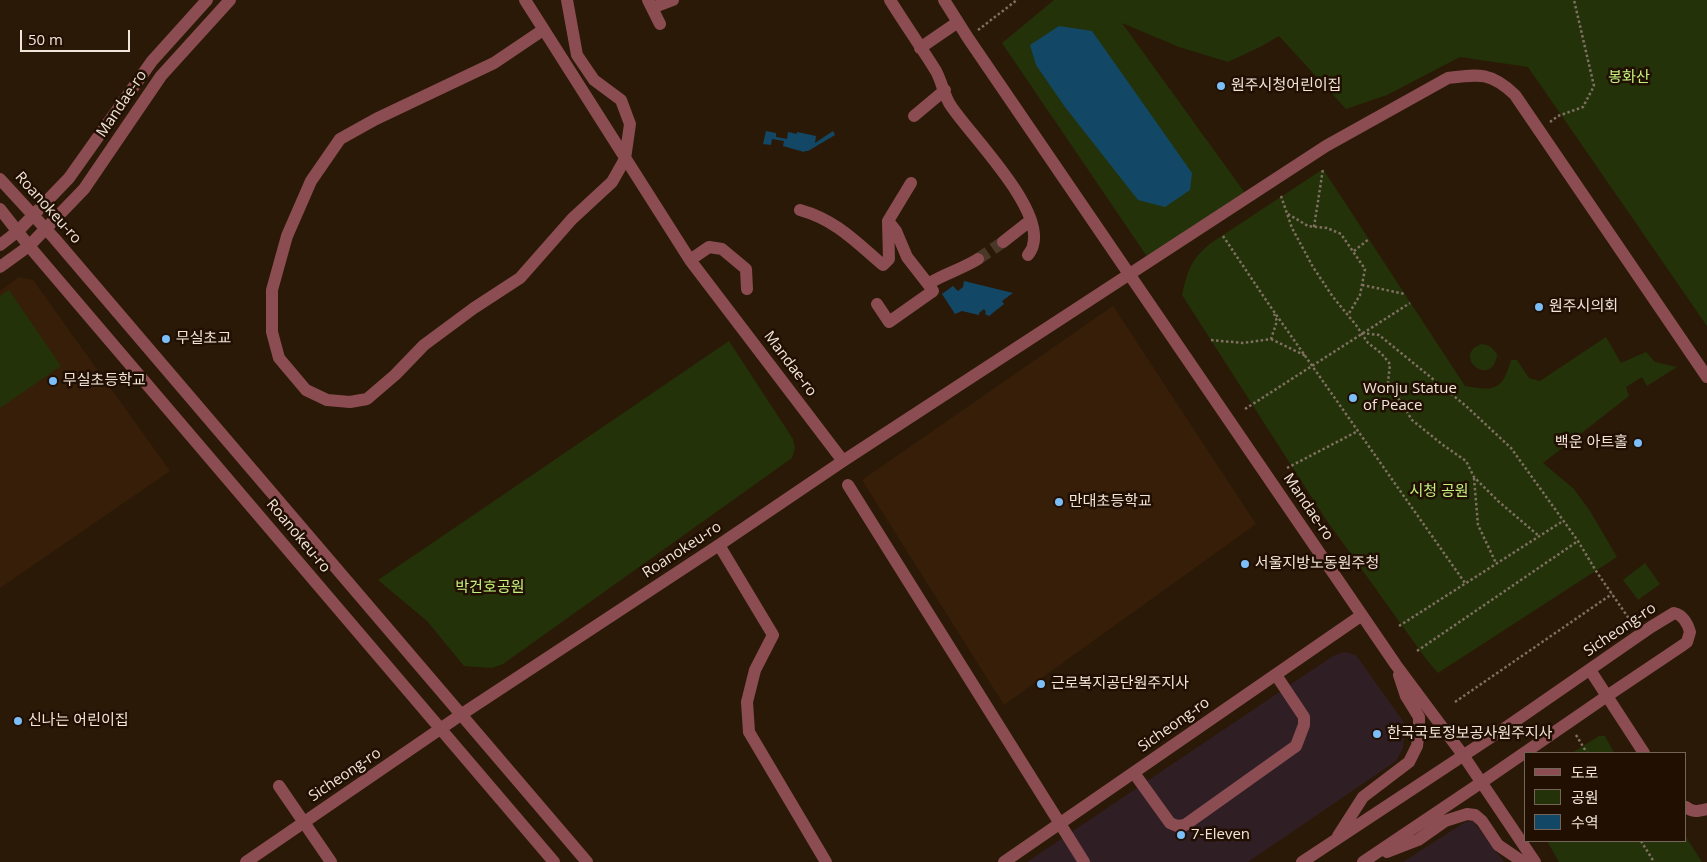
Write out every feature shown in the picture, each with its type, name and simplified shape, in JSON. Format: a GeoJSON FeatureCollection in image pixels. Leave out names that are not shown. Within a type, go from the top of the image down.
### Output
{"type":"FeatureCollection","features":[{"type":"Feature","properties":{"kind":"street","name":"Mandae-ro"},"geometry":{"type":"LineString","coordinates":[[18,231],[69,178],[152,60],[207,0]]}},
{"type":"Feature","properties":{"kind":"street","name":"Mandae-ro"},"geometry":{"type":"LineString","coordinates":[[0,267],[29,246],[84,189],[160,76],[230,0]]}},
{"type":"Feature","properties":{"kind":"street","name":"Mandae-ro"},"geometry":{"type":"LineString","coordinates":[[525,0],[690,260],[843,461]]}},
{"type":"Feature","properties":{"kind":"street"},"geometry":{"type":"LineString","coordinates":[[543,30],[494,63],[376,119],[340,139],[311,181],[283,247],[272,290],[272,332],[279,358],[306,390],[327,400],[350,402],[367,399],[424,345],[474,308],[520,278],[572,218],[612,182],[626,159],[630,124],[621,100],[594,80],[577,55],[567,0]]}},
{"type":"Feature","properties":{"kind":"street"},"geometry":{"type":"LineString","coordinates":[[660,24],[650,4],[673,0]]}},
{"type":"Feature","properties":{"kind":"street"},"geometry":{"type":"LineString","coordinates":[[890,0],[937,72],[950,105],[980,141],[1023,201],[1031,220],[1034,244],[1028,255]]}},
{"type":"Feature","properties":{"kind":"street","name":"Mandae-ro"},"geometry":{"type":"LineString","coordinates":[[944,0],[968,38],[1396,665],[1482,782]]}},
{"type":"Feature","properties":{"kind":"street"},"geometry":{"type":"LineString","coordinates":[[920,48],[958,22]]}},
{"type":"Feature","properties":{"kind":"street"},"geometry":{"type":"LineString","coordinates":[[843,461],[1326,146],[1448,78],[1469,75],[1484,76],[1502,82],[1515,95],[1707,377]]}},
{"type":"Feature","properties":{"kind":"street"},"geometry":{"type":"LineString","coordinates":[[914,116],[945,90]]}},
{"type":"Feature","properties":{"kind":"street","name":"Roanokeu-ro"},"geometry":{"type":"LineString","coordinates":[[0,179],[34,215],[587,862]]}},
{"type":"Feature","properties":{"kind":"street"},"geometry":{"type":"LineString","coordinates":[[800,210],[818,215],[836,225],[883,265],[889,259],[888,221],[911,183]]}},
{"type":"Feature","properties":{"kind":"street","name":"Roanokeu-ro"},"geometry":{"type":"LineString","coordinates":[[0,209],[29,246],[554,862]]}},
{"type":"Feature","properties":{"kind":"street"},"geometry":{"type":"LineString","coordinates":[[1003,242],[1031,220]]}},
{"type":"Feature","properties":{"kind":"street"},"geometry":{"type":"LineString","coordinates":[[877,304],[889,322],[933,291],[907,258],[896,231],[888,221]]}},
{"type":"Feature","properties":{"kind":"street"},"geometry":{"type":"LineString","coordinates":[[0,245],[18,231]]}},
{"type":"Feature","properties":{"kind":"street"},"geometry":{"type":"LineString","coordinates":[[690,260],[709,247],[722,249],[746,269],[747,289]]}},
{"type":"Feature","properties":{"kind":"street"},"geometry":{"type":"LineString","coordinates":[[928,284],[978,259]]}},
{"type":"Feature","properties":{"kind":"street","name":"Roanokeu-ro"},"geometry":{"type":"LineString","coordinates":[[462,714],[843,461]]}},
{"type":"Feature","properties":{"kind":"street"},"geometry":{"type":"LineString","coordinates":[[848,485],[1084,862]]}},
{"type":"Feature","properties":{"kind":"street"},"geometry":{"type":"LineString","coordinates":[[719,545],[773,635],[755,670],[747,702],[749,732],[826,862]]}},
{"type":"Feature","properties":{"kind":"street","name":"Sicheong-ro"},"geometry":{"type":"LineString","coordinates":[[1302,862],[1508,726],[1651,627],[1674,613],[1680,615],[1690,632],[1687,642],[1683,646],[1526,752]]}},
{"type":"Feature","properties":{"kind":"street","name":"Sicheong-ro"},"geometry":{"type":"LineString","coordinates":[[1004,862],[1362,615]]}},
{"type":"Feature","properties":{"kind":"street"},"geometry":{"type":"LineString","coordinates":[[1335,840],[1364,797],[1410,762],[1417,746],[1419,717],[1406,696],[1396,665]]}},
{"type":"Feature","properties":{"kind":"street"},"geometry":{"type":"LineString","coordinates":[[1590,670],[1643,752]]}},
{"type":"Feature","properties":{"kind":"street"},"geometry":{"type":"LineString","coordinates":[[1134,773],[1170,823],[1177,826],[1186,825],[1296,746],[1304,725],[1304,716],[1276,675]]}},
{"type":"Feature","properties":{"kind":"street","name":"Sicheong-ro"},"geometry":{"type":"LineString","coordinates":[[246,862],[462,714]]}},
{"type":"Feature","properties":{"kind":"street","name":"Sicheong-ro"},"geometry":{"type":"LineString","coordinates":[[1363,862],[1524,753]]}},
{"type":"Feature","properties":{"kind":"street"},"geometry":{"type":"LineString","coordinates":[[1482,782],[1535,862]]}},
{"type":"Feature","properties":{"kind":"street"},"geometry":{"type":"LineString","coordinates":[[279,786],[331,862]]}},
{"type":"Feature","properties":{"kind":"street"},"geometry":{"type":"LineString","coordinates":[[1687,808],[1698,812],[1707,809]]}},
{"type":"Feature","properties":{"kind":"street"},"geometry":{"type":"LineString","coordinates":[[1363,862],[1418,840],[1445,821],[1467,814],[1475,815],[1482,821],[1498,845],[1523,862]]}},
{"type":"Feature","properties":{"kind":"path"},"geometry":{"type":"LineString","coordinates":[[968,38],[1016,0]]}},
{"type":"Feature","properties":{"kind":"path"},"geometry":{"type":"LineString","coordinates":[[1538,129],[1558,116],[1583,107],[1594,86],[1574,0]]}},
{"type":"Feature","properties":{"kind":"path"},"geometry":{"type":"LineString","coordinates":[[1314,227],[1322,169]]}},
{"type":"Feature","properties":{"kind":"path"},"geometry":{"type":"LineString","coordinates":[[1281,196],[1292,228],[1313,267],[1333,297],[1368,342],[1390,364],[1388,382],[1412,420],[1466,461],[1474,477],[1498,501],[1539,536]]}},
{"type":"Feature","properties":{"kind":"path"},"geometry":{"type":"LineString","coordinates":[[1287,213],[1308,226],[1326,228],[1341,234],[1365,269],[1360,295],[1348,315]]}},
{"type":"Feature","properties":{"kind":"path"},"geometry":{"type":"LineString","coordinates":[[1223,236],[1465,583]]}},
{"type":"Feature","properties":{"kind":"path"},"geometry":{"type":"LineString","coordinates":[[1354,251],[1369,239]]}},
{"type":"Feature","properties":{"kind":"path"},"geometry":{"type":"LineString","coordinates":[[1362,285],[1404,294]]}},
{"type":"Feature","properties":{"kind":"path"},"geometry":{"type":"LineString","coordinates":[[1245,409],[1410,303]]}},
{"type":"Feature","properties":{"kind":"path"},"geometry":{"type":"LineString","coordinates":[[1270,306],[1277,321],[1271,339]]}},
{"type":"Feature","properties":{"kind":"path"},"geometry":{"type":"LineString","coordinates":[[1362,334],[1379,335],[1466,406],[1511,448],[1578,541],[1636,628]]}},
{"type":"Feature","properties":{"kind":"path"},"geometry":{"type":"LineString","coordinates":[[1211,340],[1243,343],[1271,339],[1306,356]]}},
{"type":"Feature","properties":{"kind":"path"},"geometry":{"type":"LineString","coordinates":[[1287,468],[1358,431]]}},
{"type":"Feature","properties":{"kind":"path"},"geometry":{"type":"LineString","coordinates":[[1474,477],[1478,525],[1496,563]]}},
{"type":"Feature","properties":{"kind":"path"},"geometry":{"type":"LineString","coordinates":[[1399,626],[1563,521]]}},
{"type":"Feature","properties":{"kind":"path"},"geometry":{"type":"LineString","coordinates":[[1417,651],[1578,541]]}},
{"type":"Feature","properties":{"kind":"path"},"geometry":{"type":"LineString","coordinates":[[1455,702],[1612,594]]}},
{"type":"Feature","properties":{"kind":"path"},"geometry":{"type":"LineString","coordinates":[[1576,735],[1586,752]]}},
{"type":"Feature","properties":{"kind":"path"},"geometry":{"type":"LineString","coordinates":[[1642,842],[1654,862]]}},
{"type":"Feature","properties":{"kind":"shaded area","name":"무실초등학교"},"geometry":{"type":"Polygon","coordinates":[[[19,277],[33,280],[170,471],[0,588],[0,291],[19,277]]]}},
{"type":"Feature","properties":{"kind":"shaded area","name":"만대초등학교"},"geometry":{"type":"Polygon","coordinates":[[[1113,306],[1256,524],[1004,705],[862,480],[1113,306]]]}},
{"type":"Feature","properties":{"kind":"shaded area"},"geometry":{"type":"Polygon","coordinates":[[[1344,652],[1356,655],[1405,724],[1403,748],[1396,761],[1248,862],[1027,862],[1333,656],[1344,652]]]}},
{"type":"Feature","properties":{"kind":"shaded area"},"geometry":{"type":"Polygon","coordinates":[[[1473,821],[1504,862],[1403,862],[1465,822],[1473,821]]]}},
{"type":"Feature","properties":{"kind":"green space","name":"봉화산"},"geometry":{"type":"Polygon","coordinates":[[[1054,0],[1707,0],[1707,326],[1528,67],[1460,57],[1387,95],[1346,109],[1279,36],[1228,62],[1179,47],[1122,23],[1245,193],[1150,261],[1002,43],[1054,0]]]}},
{"type":"Feature","properties":{"kind":"green space","name":"시청 공원"},"geometry":{"type":"Polygon","coordinates":[[[1323,169],[1465,386],[1496,387],[1504,378],[1511,360],[1517,360],[1529,378],[1540,381],[1606,337],[1621,363],[1646,352],[1655,362],[1677,367],[1647,386],[1642,377],[1626,387],[1629,396],[1543,463],[1574,489],[1590,511],[1617,557],[1438,673],[1325,518],[1182,295],[1191,266],[1204,249],[1323,169]]]}},
{"type":"Feature","properties":{"kind":"green space"},"geometry":{"type":"Polygon","coordinates":[[[9,290],[61,366],[0,408],[0,296],[9,290]]]}},
{"type":"Feature","properties":{"kind":"green space","name":"박건호공원"},"geometry":{"type":"Polygon","coordinates":[[[729,341],[793,439],[795,448],[792,458],[503,664],[492,668],[464,666],[427,621],[378,580],[729,341]]]}},
{"type":"Feature","properties":{"kind":"green space"},"geometry":{"type":"Polygon","coordinates":[[[1481,344],[1491,347],[1502,362],[1497,356],[1493,365],[1488,370],[1481,370],[1475,367],[1471,362],[1470,356],[1473,349],[1481,344]]]}},
{"type":"Feature","properties":{"kind":"green space"},"geometry":{"type":"Polygon","coordinates":[[[1645,563],[1660,584],[1638,600],[1623,580],[1645,563]]]}},
{"type":"Feature","properties":{"kind":"green space"},"geometry":{"type":"Polygon","coordinates":[[[1599,736],[1605,736],[1613,752],[1574,752],[1599,736]]]}},
{"type":"Feature","properties":{"kind":"green space"},"geometry":{"type":"Polygon","coordinates":[[[1687,839],[1702,862],[1559,862],[1548,842],[1687,842],[1687,839]]]}},
{"type":"Feature","properties":{"kind":"water"},"geometry":{"type":"Polygon","coordinates":[[[1059,26],[1092,31],[1192,173],[1190,190],[1165,207],[1138,200],[1065,107],[1036,65],[1030,45],[1059,26]]]}},
{"type":"Feature","properties":{"kind":"water"},"geometry":{"type":"Polygon","coordinates":[[[766,131],[776,133],[776,137],[787,139],[788,132],[816,136],[815,143],[833,131],[835,135],[804,152],[783,146],[784,141],[772,139],[771,145],[763,144],[766,131]]]}},
{"type":"Feature","properties":{"kind":"water"},"geometry":{"type":"Polygon","coordinates":[[[964,281],[1013,293],[1002,301],[1004,304],[989,316],[985,314],[984,309],[979,315],[962,311],[955,314],[942,294],[953,286],[958,291],[963,287],[964,281]]]}},
{"type":"Feature","properties":{"kind":"tunnel"},"geometry":{"type":"LineString","coordinates":[[978,259],[1003,242]]}},
{"type":"Feature","properties":{"kind":"place","name":"원주시청어린이집"},"geometry":{"type":"Point","coordinates":[1221,86]}},
{"type":"Feature","properties":{"kind":"place","name":"원주시의회"},"geometry":{"type":"Point","coordinates":[1539,307]}},
{"type":"Feature","properties":{"kind":"place","name":"무실초교"},"geometry":{"type":"Point","coordinates":[166,339]}},
{"type":"Feature","properties":{"kind":"place","name":"무실초등학교"},"geometry":{"type":"Point","coordinates":[53,381]}},
{"type":"Feature","properties":{"kind":"place","name":"Wonju Statue of Peace"},"geometry":{"type":"Point","coordinates":[1353,398]}},
{"type":"Feature","properties":{"kind":"place","name":"백운 아트홀"},"geometry":{"type":"Point","coordinates":[1638,443]}},
{"type":"Feature","properties":{"kind":"place","name":"만대초등학교"},"geometry":{"type":"Point","coordinates":[1059,502]}},
{"type":"Feature","properties":{"kind":"place","name":"서울지방노동원주청"},"geometry":{"type":"Point","coordinates":[1245,564]}},
{"type":"Feature","properties":{"kind":"place","name":"근로복지공단원주지사"},"geometry":{"type":"Point","coordinates":[1041,684]}},
{"type":"Feature","properties":{"kind":"place","name":"신나는 어린이집"},"geometry":{"type":"Point","coordinates":[18,721]}},
{"type":"Feature","properties":{"kind":"place","name":"한국국토정보공사원주지사"},"geometry":{"type":"Point","coordinates":[1377,734]}},
{"type":"Feature","properties":{"kind":"place","name":"7-Eleven"},"geometry":{"type":"Point","coordinates":[1181,835]}}]}
